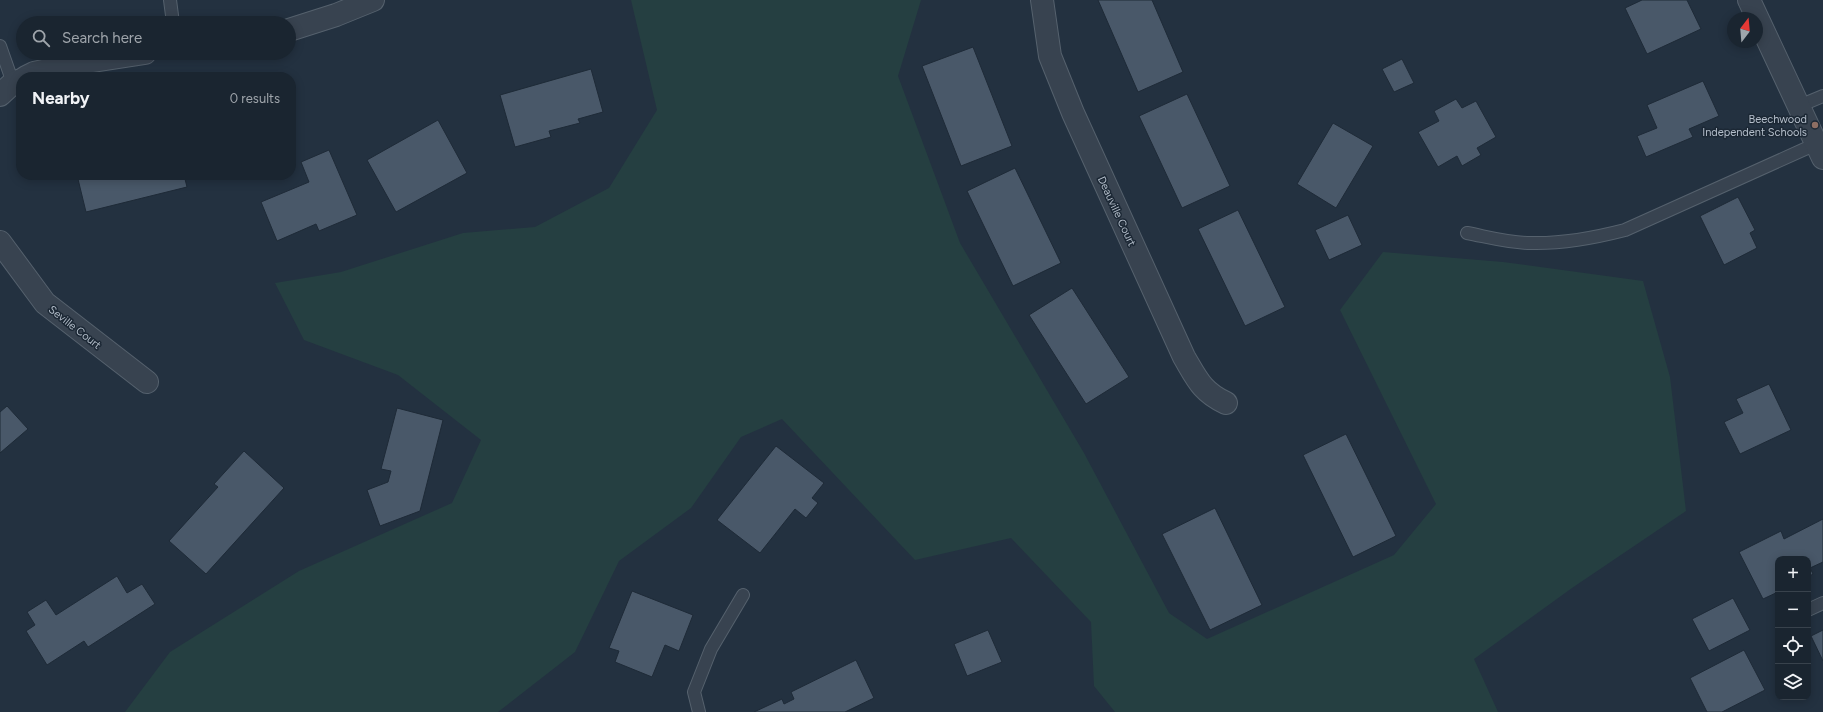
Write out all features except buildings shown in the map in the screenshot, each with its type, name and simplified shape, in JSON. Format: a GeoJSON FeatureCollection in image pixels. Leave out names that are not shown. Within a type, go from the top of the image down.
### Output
{"type":"FeatureCollection","features":[{"type":"Feature","properties":{"kind":"street"},"geometry":{"type":"LineString","coordinates":[[296,28],[336,15],[373,0]]}},
{"type":"Feature","properties":{"kind":"street","name":"Deauville Court"},"geometry":{"type":"LineString","coordinates":[[1042,0],[1050,56],[1079,127],[1184,357],[1199,383],[1212,397],[1226,403]]}},
{"type":"Feature","properties":{"kind":"street"},"geometry":{"type":"LineString","coordinates":[[1749,0],[1820,151]]}},
{"type":"Feature","properties":{"kind":"street"},"geometry":{"type":"LineString","coordinates":[[39,72],[100,60]]}},
{"type":"Feature","properties":{"kind":"street","name":"Seville Court"},"geometry":{"type":"LineString","coordinates":[[0,242],[45,303],[147,382]]}},
{"type":"Feature","properties":{"kind":"lane"},"geometry":{"type":"LineString","coordinates":[[170,0],[172,16]]}},
{"type":"Feature","properties":{"kind":"lane"},"geometry":{"type":"LineString","coordinates":[[0,46],[15,84]]}},
{"type":"Feature","properties":{"kind":"lane"},"geometry":{"type":"LineString","coordinates":[[1799,106],[1823,96]]}},
{"type":"Feature","properties":{"kind":"lane"},"geometry":{"type":"LineString","coordinates":[[1466,233],[1531,243],[1577,240],[1625,230],[1820,151]]}},
{"type":"Feature","properties":{"kind":"lane"},"geometry":{"type":"LineString","coordinates":[[699,712],[694,692],[711,649],[742,595]]}},
{"type":"Feature","properties":{"kind":"lane"},"geometry":{"type":"LineString","coordinates":[[1811,609],[1823,603]]}},
{"type":"Feature","properties":{"kind":"green space"},"geometry":{"type":"Polygon","coordinates":[[[631,0],[921,0],[898,76],[960,243],[1084,453],[1169,613],[1207,639],[1394,555],[1436,504],[1340,310],[1383,252],[1503,262],[1643,281],[1670,377],[1686,511],[1572,588],[1474,659],[1498,712],[1115,712],[1094,686],[1091,622],[1011,538],[915,560],[782,419],[741,437],[691,508],[619,561],[575,652],[498,712],[125,712],[170,652],[299,571],[452,503],[481,440],[398,375],[304,340],[275,283],[341,272],[463,233],[535,227],[609,188],[657,110],[631,0]]]}},
{"type":"Feature","properties":{"kind":"place","name":"Beechwood Independent Schools"},"geometry":{"type":"Point","coordinates":[1815,125]}}]}
